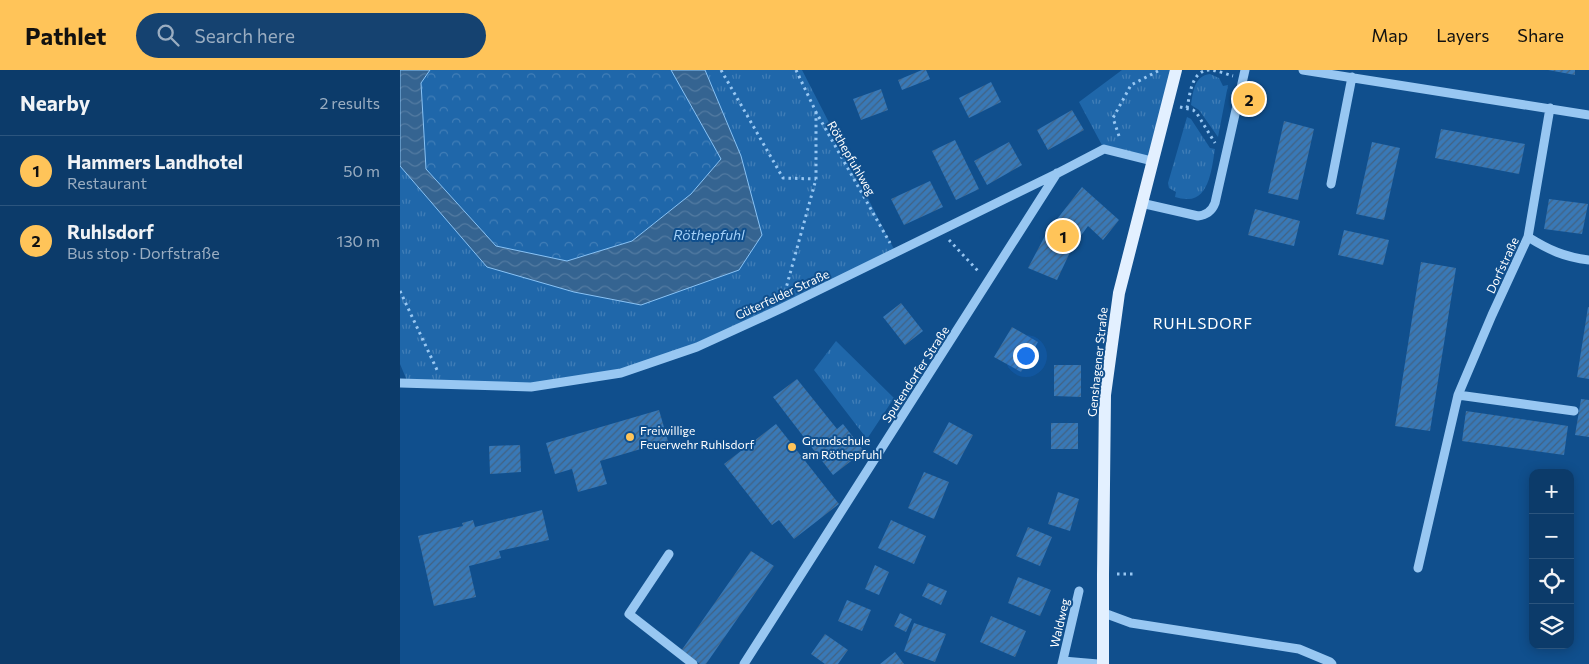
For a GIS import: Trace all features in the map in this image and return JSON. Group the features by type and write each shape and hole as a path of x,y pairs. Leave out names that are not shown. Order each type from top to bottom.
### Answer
{"main road":[{"name":"Genshagener Straße","path":"1103,664 1105,395 1119,293 1140,203 1176,70"}],"street":[{"path":"1303,70 1589,115"},
{"path":"1140,203 1198,216 1209,212 1216,203 1244,74"},
{"path":"1331,184 1352,77"},
{"name":"Dorfstraße","path":"1418,568 1458,395 1528,237 1550,108"},
{"name":"Güterfelder Straße","path":"400,382 444,385 531,386 621,373 697,347 780,309 1104,149 1152,161"},
{"name":"Sputendorfer Straße","path":"744,664 1058,173"},
{"path":"1528,237 1548,250 1566,256 1589,260"},
{"path":"1458,395 1574,412"},
{"path":"669,554 629,614 693,664"},
{"name":"Waldweg","path":"1079,591 1063,662 1098,664"},
{"path":"1104,613 1131,623 1299,650 1332,664"}],"path":[{"path":"721,70 783,178 816,178"},
{"name":"Röthepfuhlweg","path":"796,70 816,112 896,253"},
{"path":"1119,136 1112,118 1131,85 1160,70"},
{"path":"1228,147 1216,144 1196,112 1187,108 1192,84 1199,74 1209,70 1244,74"},
{"path":"780,309 816,178 816,112"},
{"path":"940,231 988,282"},
{"path":"400,292 444,385"}],"green space":[{"path":"430,70 671,70 721,159 691,194 632,241 567,261 496,246 426,169 421,83"},
{"path":"705,70 802,70 896,253 780,309 621,373 531,387 408,383 400,364 400,166 487,267 762,235 741,156"},
{"path":"1122,70 1176,70 1152,161 1104,149 1079,102"},
{"path":"1210,74 1219,78 1223,86 1228,85 1218,137 1199,110 1191,105 1197,81"},
{"path":"1187,117 1191,119 1210,148 1215,149 1211,172 1205,188 1194,198 1186,199 1175,197 1176,192 1169,188 1168,183"},
{"path":"836,341 894,398 867,439 814,370"}],"water":[{"name":"Röthepfuhl","path":"400,70 430,70 421,83 426,169 496,246 567,261 632,241 691,194 721,159 671,70 705,70 741,156 762,235 739,270 641,305 574,292 487,267 400,166"}],"building":[{"path":"926,70 930,79 902,90 898,80"},
{"path":"1548,70 1575,70 1575,75"},
{"path":"991,82 1001,102 969,118 959,98"},
{"path":"881,89 888,110 861,120 853,99"},
{"path":"1072,110 1084,130 1048,150 1037,130"},
{"path":"1284,121 1314,129 1298,200 1268,193"},
{"path":"1441,129 1525,144 1519,174 1435,158"},
{"path":"955,140 979,189 956,200 932,151"},
{"path":"1009,142 1022,165 987,185 974,161"},
{"path":"1372,142 1400,148 1384,220 1356,214"},
{"path":"930,181 943,207 904,225 891,199"},
{"path":"1082,187 1119,220 1103,240 1088,226 1072,248 1057,280 1028,268 1047,232"},
{"path":"1549,199 1588,204 1582,234 1544,229"},
{"path":"1255,209 1300,221 1294,246 1248,235"},
{"path":"1344,230 1389,240 1383,265 1338,255"},
{"path":"1421,262 1456,268 1430,431 1395,426"},
{"path":"901,303 923,331 905,345 883,317"},
{"path":"1589,307 1589,379 1577,377"},
{"path":"1012,327 1038,342 1021,372 994,357"},
{"path":"1054,365 1081,365 1081,397 1054,396"},
{"path":"797,379 837,429 843,424 864,451 833,475 773,397"},
{"path":"1581,399 1589,400 1589,437 1575,435"},
{"path":"659,410 668,441 600,461 607,484 578,492 572,469 555,474 546,443"},
{"path":"1466,411 1568,426 1564,455 1462,441"},
{"path":"949,422 973,435 957,465 933,452"},
{"path":"1051,423 1078,423 1078,449 1051,449"},
{"path":"776,424 839,504 794,539 779,520 772,525 724,464"},
{"path":"520,445 521,472 490,474 489,446"},
{"path":"924,472 949,482 934,519 908,508"},
{"path":"1058,492 1079,499 1070,531 1048,524"},
{"path":"542,510 549,540 499,551 501,558 469,566 476,597 434,606 418,536 463,526 462,523 473,520 475,527"},
{"path":"891,520 926,536 914,564 878,548"},
{"path":"1028,527 1052,537 1040,566 1016,556"},
{"path":"751,551 774,566 706,664 700,664 681,651"},
{"path":"875,565 889,572 879,595 865,589"},
{"path":"1018,577 1051,590 1040,616 1008,603"},
{"path":"928,583 947,591 941,605 922,596"},
{"path":"847,600 871,610 862,631 838,621"},
{"path":"900,613 912,619 906,632 894,626"},
{"path":"991,616 1026,631 1015,657 980,642"},
{"path":"914,623 946,634 935,662 904,651"},
{"path":"825,634 848,650 838,664 825,664 811,654"},
{"path":"895,652 904,664 880,664"}],"place":[{"name":"Ruhlsdorf","path":"1249,99"},
{"name":"Hammers Landhotel","path":"1063,236"},
{"name":"Freiwillige Feuerwehr Ruhlsdorf","path":"630,437"},
{"name":"Grundschule am Röthepfuhl","path":"792,447"}],"district":[{"name":"RUHLSDORF","path":"1203,323"}]}
